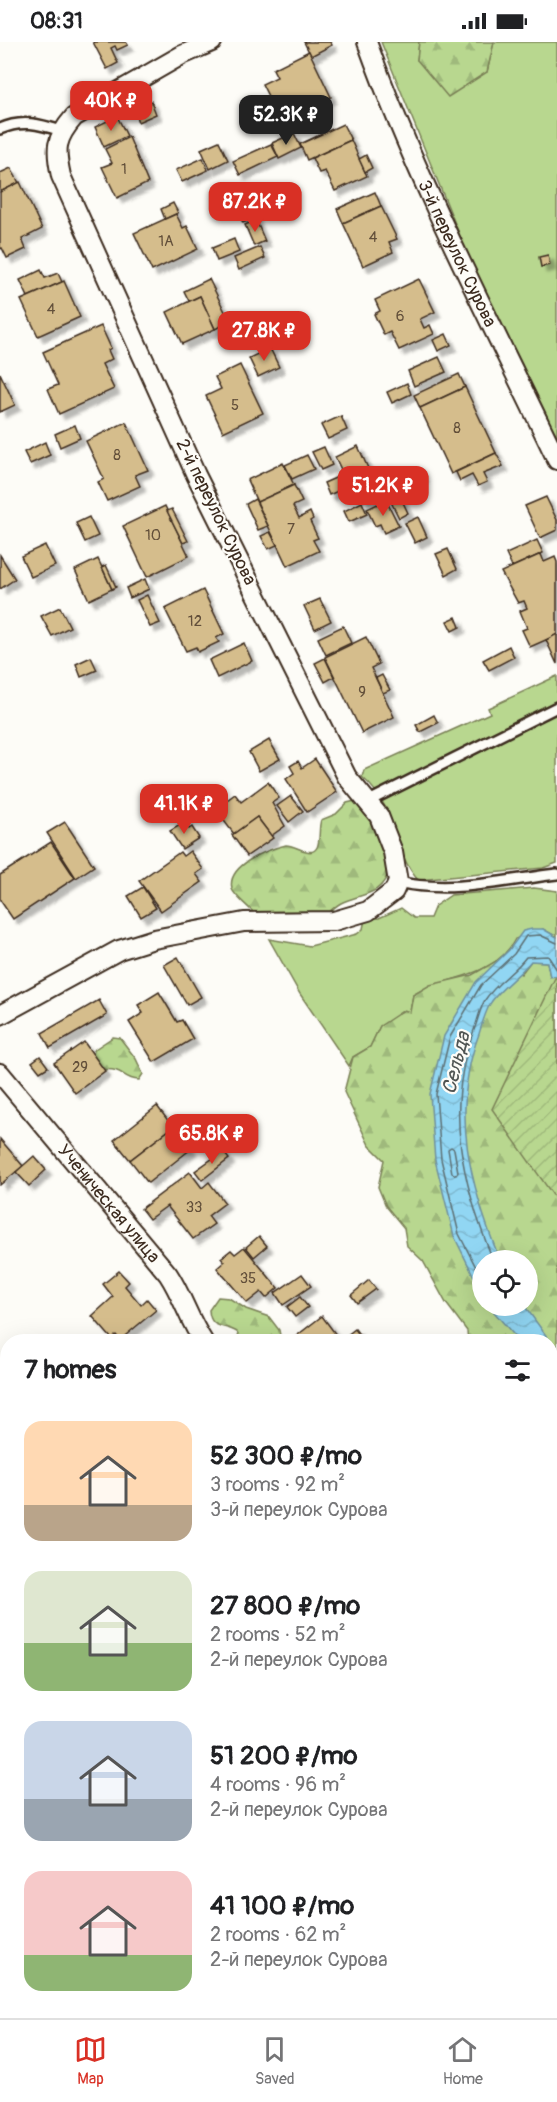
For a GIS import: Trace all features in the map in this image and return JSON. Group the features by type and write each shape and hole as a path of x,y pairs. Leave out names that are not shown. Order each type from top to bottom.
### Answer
{"street":[{"path":"62,131 74,117 178,49 212,42"},
{"name":"3-й переулок Сурова","path":"368,42 393,113 412,156 557,460"},
{"name":"2-й переулок Сурова","path":"62,131 56,152 61,176 196,476 347,777 380,816 393,852 398,882"},
{"path":"0,1015 119,950 154,939 244,922 334,921 368,911 394,891 398,882"},
{"name":"Ученическая улица","path":"0,1073 168,1274 180,1293 198,1334"}],"lane":[{"path":"0,129 19,122 37,123 62,131"},
{"path":"367,802 557,707"},
{"path":"398,882 414,886 459,886 557,874"}],"green space":[{"path":"381,42 419,42 417,60 487,72 494,42 557,42 557,452 477,286 458,231"},
{"path":"419,42 494,42 487,72 448,97 417,60"},
{"path":"557,676 557,863 543,868 418,880 403,855 383,802 362,777 364,770 490,713 488,708"},
{"path":"355,801 371,810 389,870 382,885 341,903 322,918 258,916 233,892 232,880 242,866 250,860 286,845 312,852 318,846 321,820 336,814 347,803"},
{"path":"534,888 557,891 557,937 543,929 515,939 506,952 483,969 413,995 410,1012 380,1026 370,1047 353,1057 349,1066 300,994 269,939 310,946 357,934 363,929 365,919 379,918 401,908 414,918 430,918 435,906 451,895"},
{"path":"496,961 521,974 531,961 547,962 550,976 557,976 557,1334 467,1334 446,1303 423,1261 407,1246 404,1228 386,1206 378,1187 384,1160 369,1145 344,1092 353,1057 370,1047 380,1026 404,1010 410,1012 413,995 430,985 472,975"},
{"path":"557,978 557,1201 492,1109"},
{"path":"113,1037 120,1038 136,1059 143,1074 139,1080 129,1078 114,1070 100,1070 92,1055 95,1049"},
{"path":"218,1297 229,1298 246,1309 269,1317 280,1334 238,1334 215,1324 209,1310"}],"water":[{"name":"Сельда","path":"543,929 557,937 557,976 550,977 547,962 531,961 504,988 490,1004 485,1015 470,1063 466,1091 467,1148 480,1204 496,1250 472,1250 472,1273 454,1236 435,1160 430,1094 444,1036 476,982 509,950 523,931"},
{"path":"497,1316 532,1316 545,1334 513,1334"}],"building":[{"path":"93,42 126,42 128,45 117,50 115,46 111,48 118,63 107,69"},
{"path":"304,42 330,42 332,45 311,56"},
{"path":"309,51 331,97 281,122 262,84 277,77 273,69"},
{"path":"151,101 156,114 138,122 133,109"},
{"path":"117,116 127,136 104,147 95,127"},
{"path":"343,124 351,140 307,160 300,144"},
{"path":"294,133 301,148 279,159 272,143"},
{"path":"129,137 148,183 117,198 102,167 112,163 105,149"},
{"path":"351,140 367,176 335,191 325,171 319,173 312,158"},
{"path":"219,141 228,160 210,169 201,149"},
{"path":"271,144 278,157 240,175 233,161"},
{"path":"366,155 372,168 365,172 359,159"},
{"path":"203,158 208,170 182,182 176,170"},
{"path":"11,168 19,183 0,192 0,173"},
{"path":"20,182 42,229 22,239 26,249 7,258 2,248 0,249 0,192"},
{"path":"375,192 381,206 343,223 337,209"},
{"path":"173,203 178,213 165,219 161,209"},
{"path":"381,206 397,239 389,242 393,252 363,266 343,223"},
{"path":"250,207 255,217 243,223 238,212"},
{"path":"176,214 183,228 187,226 198,249 152,271 134,233"},
{"path":"256,220 265,241 254,246 245,225"},
{"path":"234,239 239,252 217,261 212,248"},
{"path":"260,247 265,258 239,270 234,258"},
{"path":"548,255 550,265 541,267 539,257"},
{"path":"41,270 45,278 58,273 62,282 28,297 20,280"},
{"path":"209,279 230,322 215,329 200,296 189,301 184,291"},
{"path":"419,279 435,312 420,319 424,328 430,325 434,334 399,350 390,332 384,335 374,314 380,311 375,300"},
{"path":"64,281 80,317 38,336 21,300"},
{"path":"200,296 215,329 182,344 167,312"},
{"path":"101,326 111,348 108,350 112,359 102,364 114,389 59,414 48,389 58,385 43,352"},
{"path":"446,334 451,345 438,351 433,340"},
{"path":"270,348 279,367 258,377 249,358"},
{"path":"439,357 446,372 414,386 408,371"},
{"path":"240,365 263,413 223,432 206,396 221,389 215,377"},
{"path":"0,373 15,405 0,412"},
{"path":"459,374 465,387 420,408 414,395"},
{"path":"407,383 411,394 392,403 387,392"},
{"path":"465,387 496,453 451,474 420,408"},
{"path":"341,416 347,430 328,439 321,425"},
{"path":"126,422 148,470 135,475 140,486 107,501 98,482 104,479 86,441"},
{"path":"75,425 80,438 60,447 55,434"},
{"path":"45,442 50,455 30,464 24,452"},
{"path":"358,446 371,475 349,486 335,457"},
{"path":"324,447 332,465 321,470 312,452"},
{"path":"496,453 503,466 483,474 487,482 478,486 472,475 460,481 456,472"},
{"path":"307,455 314,469 292,479 285,465"},
{"path":"283,463 294,485 257,502 247,480"},
{"path":"419,469 423,477 411,483 407,474"},
{"path":"342,475 347,487 329,495 324,483"},
{"path":"375,481 381,493 364,501 358,488"},
{"path":"294,485 302,502 293,506 299,518 310,512 313,519 310,521 318,538 313,540 319,551 287,566 257,502"},
{"path":"546,497 557,520 557,530 540,538 525,506"},
{"path":"401,498 408,513 399,518 391,502"},
{"path":"255,499 268,526 258,530 246,504"},
{"path":"386,500 399,526 384,533 380,524 375,526 367,509"},
{"path":"362,502 367,514 349,522 344,511"},
{"path":"165,506 189,556 147,577 123,526"},
{"path":"172,509 188,541 183,543 167,511"},
{"path":"89,517 98,536 85,542 76,523"},
{"path":"418,517 427,537 415,543 405,523"},
{"path":"270,532 277,545 268,549 261,536"},
{"path":"537,540 543,553 512,567 506,554"},
{"path":"45,545 55,566 31,577 21,556"},
{"path":"448,549 457,569 446,575 436,554"},
{"path":"541,554 544,562 555,557 557,562 557,635 530,647 522,630 527,628 520,611 527,608 524,601 518,603 501,572"},
{"path":"0,555 15,579 0,589"},
{"path":"98,559 112,589 89,600 75,570"},
{"path":"106,565 116,587 112,589 102,567"},
{"path":"145,579 149,589 130,598 126,588"},
{"path":"203,590 224,634 216,638 219,642 198,652 196,647 186,651 165,609"},
{"path":"147,595 160,623 150,627 137,600"},
{"path":"320,599 331,621 315,629 304,606"},
{"path":"60,607 70,627 52,636 41,616"},
{"path":"456,617 460,627 452,631 447,621"},
{"path":"343,626 351,643 326,655 318,638"},
{"path":"557,634 557,664 546,640"},
{"path":"366,637 379,664 371,668 394,717 362,733 325,657"},
{"path":"244,643 252,661 217,678 209,660"},
{"path":"509,646 514,657 489,670 483,660"},
{"path":"91,657 97,670 81,677 76,664"},
{"path":"325,658 334,677 325,682 315,663"},
{"path":"382,675 390,690 383,693 376,678"},
{"path":"434,715 438,723 420,732 416,725"},
{"path":"269,740 280,759 259,771 249,752"},
{"path":"315,759 337,792 307,812 286,779 294,773 290,766 298,761 302,768"},
{"path":"268,782 279,798 272,803 285,826 271,836 257,817 234,834 215,809 235,794 241,802"},
{"path":"291,796 303,811 289,822 277,806"},
{"path":"257,817 273,838 247,856 232,835"},
{"path":"65,822 94,866 76,878 47,833"},
{"path":"185,822 189,829 192,827 199,838 182,849 170,831"},
{"path":"51,842 75,878 13,919 0,900 0,875"},
{"path":"190,851 203,869 196,874 202,882 161,911 139,881 180,852 183,856"},
{"path":"143,887 156,908 141,917 128,896"},
{"path":"178,957 201,997 187,1005 164,965"},
{"path":"159,992 177,1022 182,1020 193,1039 154,1062 129,1022 143,1013 138,1005"},
{"path":"99,1000 107,1015 50,1048 42,1033"},
{"path":"84,1042 105,1071 75,1093 54,1063"},
{"path":"40,1056 48,1067 40,1072 32,1062"},
{"path":"157,1106 173,1127 130,1160 114,1140"},
{"path":"208,1124 221,1142 210,1150 197,1133"},
{"path":"173,1127 191,1149 148,1183 130,1160"},
{"path":"0,1139 23,1166 0,1185"},
{"path":"223,1151 229,1159 202,1180 195,1171"},
{"path":"34,1156 46,1170 29,1186 16,1172"},
{"path":"190,1172 202,1188 209,1182 225,1203 208,1216 214,1224 193,1239 167,1206 149,1219 141,1209"},
{"path":"259,1236 267,1246 254,1257 246,1247"},
{"path":"244,1247 278,1288 266,1298 261,1292 247,1303 217,1268 224,1262 221,1258 231,1250 235,1254"},
{"path":"119,1271 129,1282 125,1286 141,1305 147,1299 156,1310 127,1334 108,1334 92,1316 113,1297 103,1284"},
{"path":"302,1274 311,1286 283,1305 275,1293"},
{"path":"369,1280 376,1289 357,1303 351,1295"},
{"path":"300,1297 308,1307 295,1317 287,1307"},
{"path":"322,1316 336,1334 299,1334"},
{"path":"355,1329 359,1334 348,1334"}]}
